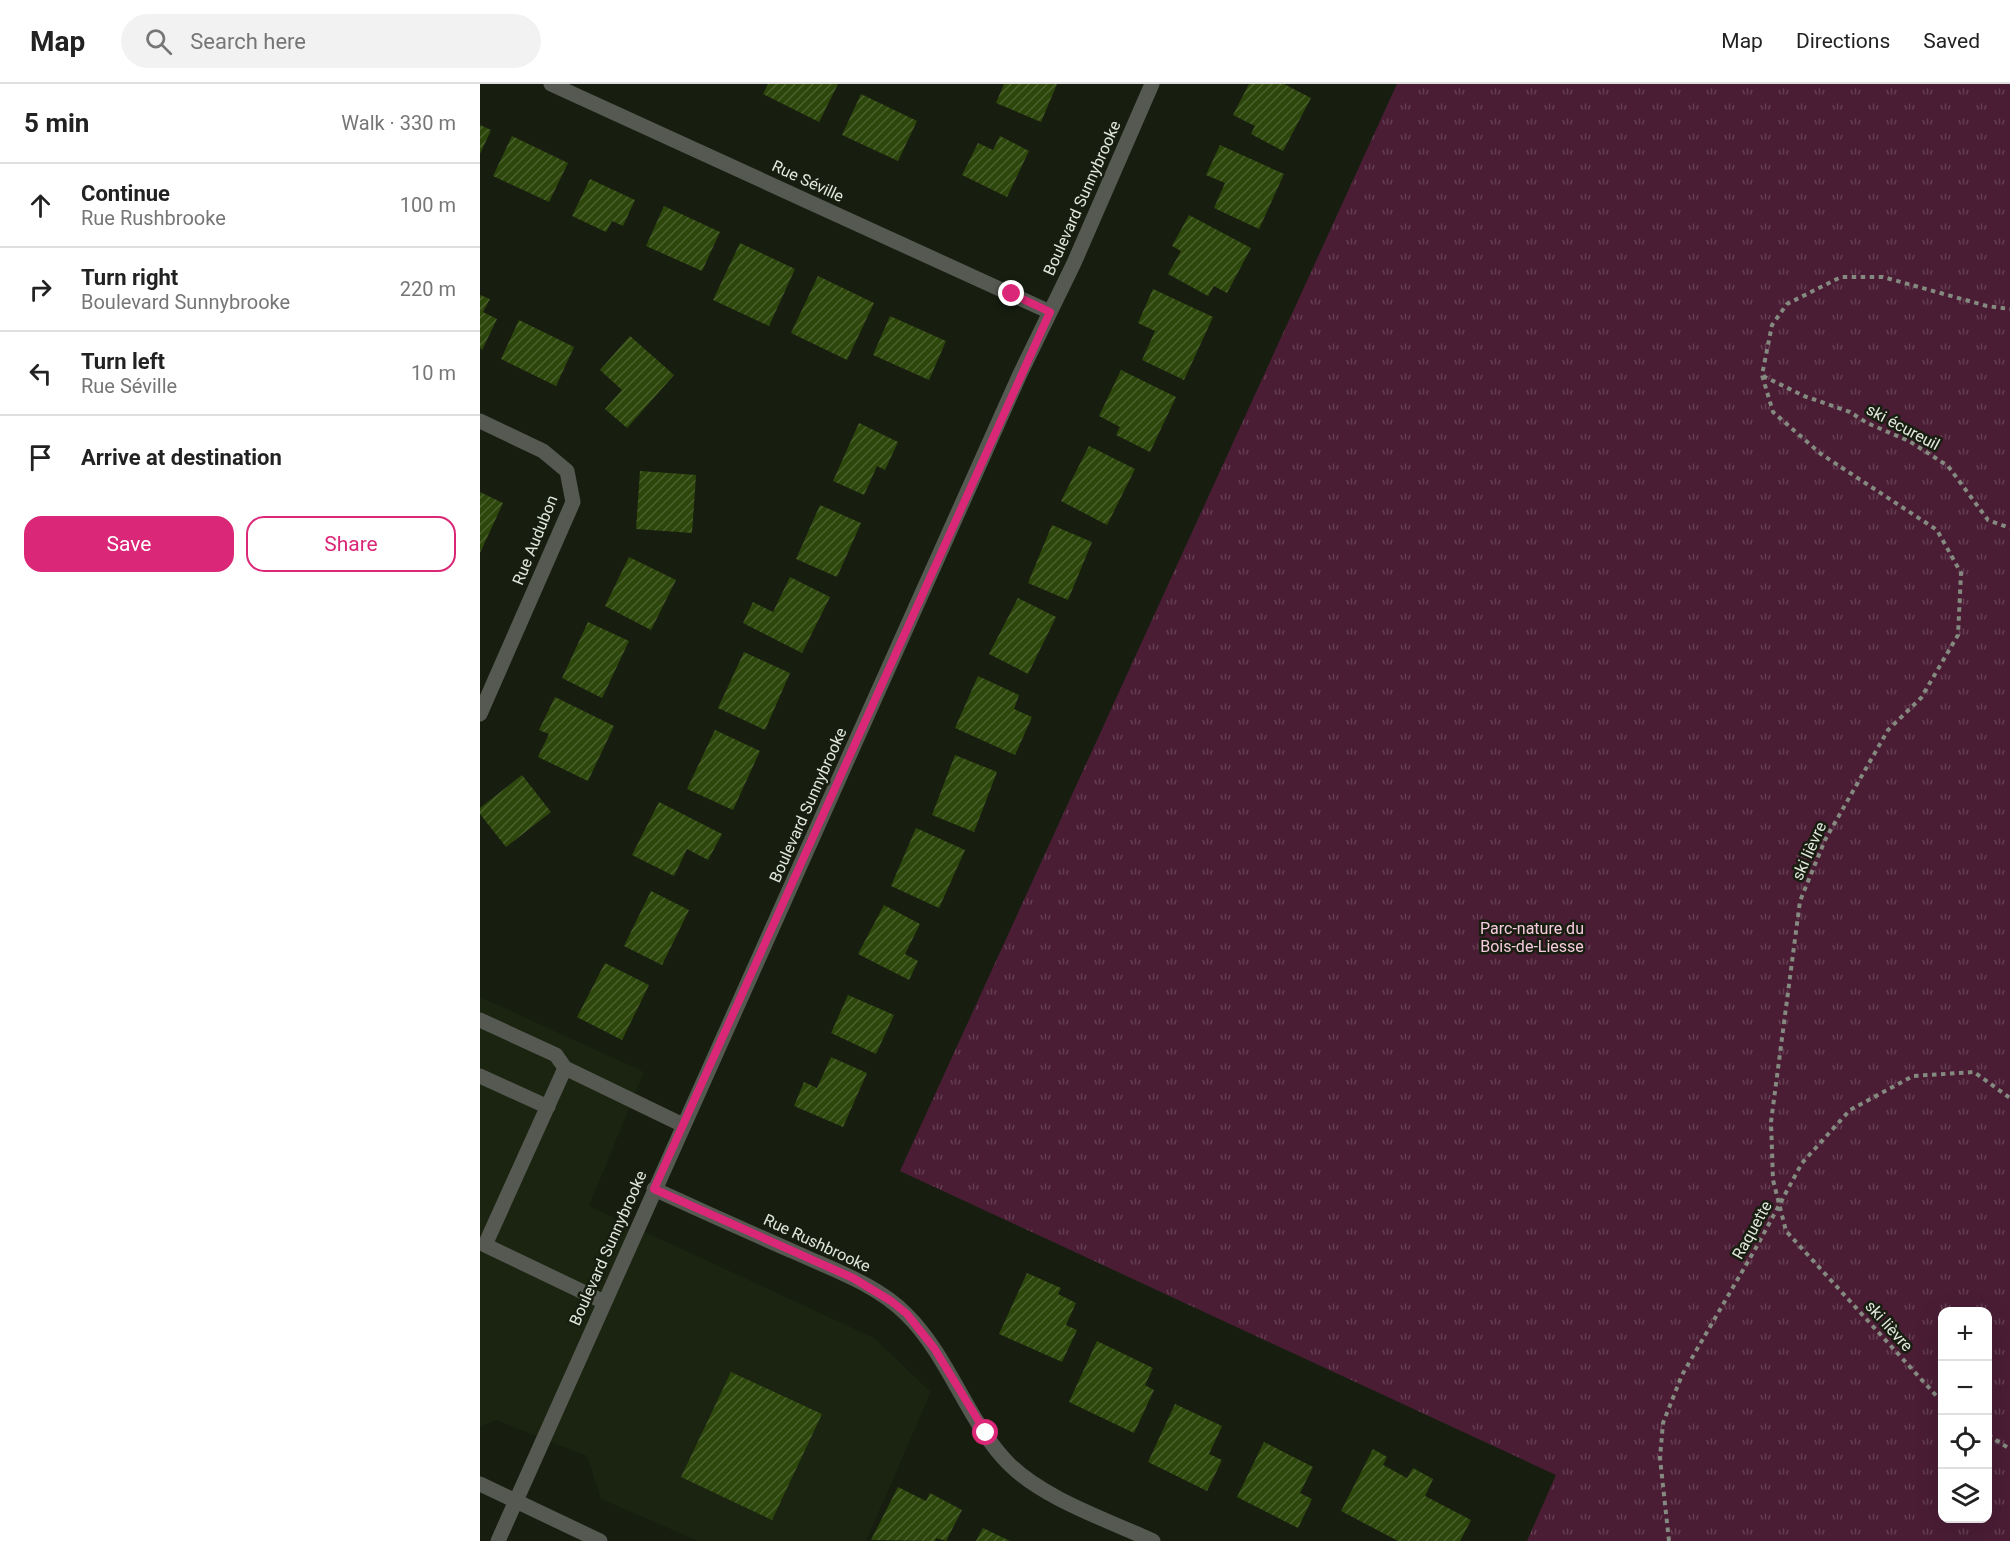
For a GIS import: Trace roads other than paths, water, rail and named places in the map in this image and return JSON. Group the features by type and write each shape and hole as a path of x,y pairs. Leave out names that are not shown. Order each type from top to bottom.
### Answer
{"street":[{"name":"Rue Séville","path":"551,84 1050,312"},
{"name":"Boulevard Sunnybrooke","path":"498,1541 1020,374 1074,263 1152,84"},
{"name":"Rue Audubon","path":"480,421 543,451 567,471 573,502 480,714"},
{"path":"480,1020 556,1056 565,1068 683,1125"},
{"path":"565,1068 482,1250 604,1302"},
{"path":"480,1076 548,1107"},
{"name":"Rue Rushbrooke","path":"654,1189 853,1278 891,1301 907,1314 934,1348 986,1433 1009,1464 1041,1488 1153,1541"},
{"path":"480,1484 600,1541"}],"park label":[{"name":"Parc-nature du Bois-de-Liesse","path":"1532,937"}]}
